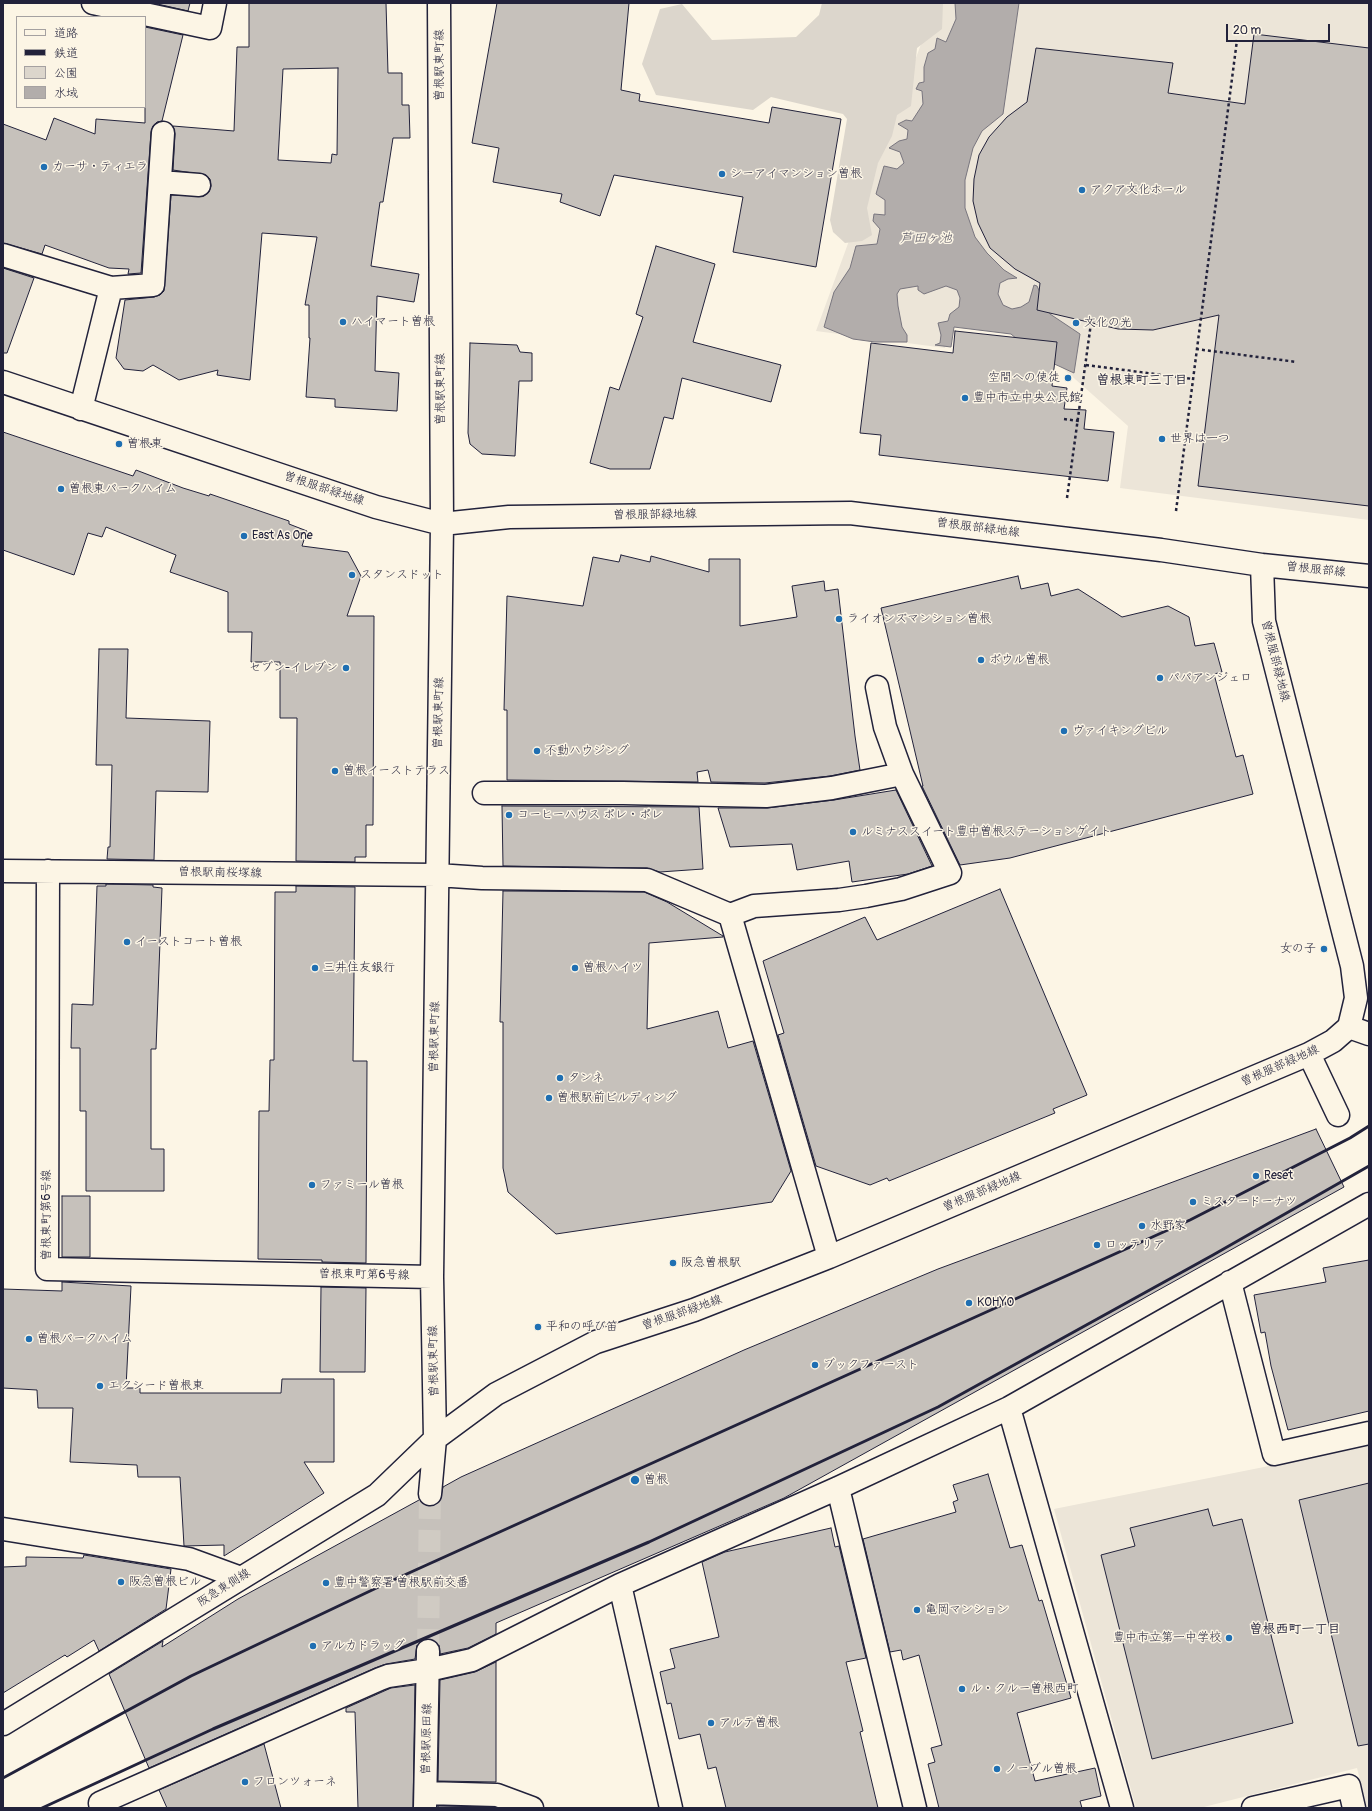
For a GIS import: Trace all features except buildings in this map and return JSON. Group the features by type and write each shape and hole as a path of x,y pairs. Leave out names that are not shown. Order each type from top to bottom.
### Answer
{"street":[{"path":"93,3 210,28 215,3"},
{"name":"曽根駅東町線","path":"430,1494 435,1439 432,1277 442,524 439,3"},
{"path":"3,255 111,288 153,285 163,133"},
{"path":"160,182 199,185"},
{"path":"81,409 111,288"},
{"name":"曽根服部緑地線","path":"3,382 376,506 442,524 509,517 850,513 1160,550 1262,565 1264,621 1352,966 1356,998 1349,1027 1333,1041 1309,1054 829,1257 694,1310 596,1342 496,1394 435,1439"},
{"name":"曽根服部線","path":"1262,565 1369,576"},
{"path":"829,1257 730,915 754,906 839,900 901,888 950,873 902,774 885,726 877,687"},
{"path":"484,793 766,796 832,788 902,774"},
{"name":"曽根駅南桜塚線","path":"3,871 437,875 482,878 647,880 730,915"},
{"name":"曽根東町第6号線","path":"48,871 47,1269 432,1277"},
{"path":"1349,1027 1369,1034"},
{"path":"1309,1054 1338,1115"},
{"path":"101,1808 100,1803 380,1679 428,1660 472,1660 620,1585 838,1488 1009,1408 1369,1204"},
{"path":"1230,1282 1274,1454 1369,1433"},
{"path":"1009,1408 1122,1808"},
{"name":"阪急東側線","path":"3,1724 377,1495 435,1439"},
{"path":"838,1488 915,1808"},
{"path":"3,1529 189,1559 240,1578"},
{"path":"620,1585 671,1808"},
{"name":"曽根駅原田線","path":"426,1801 428,1660"},
{"path":"1253,1808 1349,1786 1354,1808"},
{"path":"426,1801 497,1795 532,1808"}],"path":[{"path":"1176,511 1237,40"},
{"path":"1067,498 1079,421 1091,323"},
{"path":"1196,349 1298,362"},
{"path":"1086,365 1193,378"},
{"path":"1064,419 1079,421"}],"shaded area":[{"path":"936,3 1369,3 1369,520 1120,488 1128,426 1022,332 948,324 945,348 816,331"},
{"name":"豊中市立第一中学校","path":"1369,1446 1369,1808 1367,1808 1357,1768 1200,1808 1136,1808 1054,1509"}],"green space":[{"path":"822,3 943,3 942,29 917,48 911,106 897,115 892,136 878,163 867,208 872,235 862,241 845,243 833,232 830,220 847,119 843,114 771,97 753,110 656,95 642,64 660,9 682,4 712,40 796,37 819,15"}],"water":[{"name":"芦田ヶ池","path":"955,3 1019,3 1003,114 982,131 973,148 965,180 965,208 975,237 987,253 1004,270 1017,278 1008,279 1000,283 998,294 1003,305 1012,309 1021,307 1029,302 1034,285 1037,286 1050,314 1080,334 1074,373 1037,356 1011,334 954,327 951,347 935,345 940,343 941,335 938,323 948,321 950,314 959,307 960,298 957,290 946,286 924,294 918,290 918,286 900,289 897,294 898,306 902,327 907,335 907,342 875,342 853,339 824,327 834,292 850,268 856,246 877,244 880,229 873,221 874,214 885,215 885,200 876,194 884,166 897,169 904,163 900,152 889,148 899,141 907,139 908,130 898,124 906,120 912,121 923,104 922,91 916,89 919,83 924,82 924,67 928,53 935,49 937,38 946,42 956,19"}],"tunnel":[{"path":"428,1651 430,1494"}],"railway":[{"path":"3,1778 191,1676 389,1582 1190,1220 1350,1138 1369,1126"},
{"path":"42,1808 213,1729 649,1542 938,1407 1213,1255 1369,1166"}],"place":[{"name":"カーサ・ティエラ","path":"44,167"},
{"name":"シーアイマンション曽根","path":"722,174"},
{"name":"アクア文化ホール","path":"1082,190"},
{"name":"ハイマート曽根","path":"343,322"},
{"name":"文化の光","path":"1076,323"},
{"name":"空間への使徒","path":"1068,378"},
{"name":"豊中市立中央公民館","path":"965,398"},
{"name":"世界は一つ","path":"1162,439"},
{"name":"曽根東","path":"119,444"},
{"name":"曽根東パークハイム","path":"61,489"},
{"name":"East As One","path":"244,536"},
{"name":"スタンスドット","path":"352,575"},
{"name":"ライオンズマンション曽根","path":"839,619"},
{"name":"ボウル曽根","path":"981,660"},
{"name":"セブン-イレブン","path":"346,668"},
{"name":"パパアンジェロ","path":"1160,678"},
{"name":"ヴァイキングビル","path":"1064,731"},
{"name":"不動ハウジング","path":"537,751"},
{"name":"曽根イーストテラス","path":"335,771"},
{"name":"コーヒーハウス ポレ・ポレ","path":"509,815"},
{"name":"ルミナススイート豊中曽根ステーションゲイト","path":"853,832"},
{"name":"イーストコート曽根","path":"127,942"},
{"name":"女の子","path":"1324,949"},
{"name":"三井住友銀行","path":"315,968"},
{"name":"曽根ハイツ","path":"575,968"},
{"name":"タンネ","path":"560,1078"},
{"name":"曽根駅前ビルディング","path":"549,1098"},
{"name":"Reset","path":"1256,1176"},
{"name":"ファミール曽根","path":"312,1185"},
{"name":"ミスタードーナツ","path":"1193,1202"},
{"name":"水野家","path":"1142,1226"},
{"name":"ロッテリア","path":"1097,1245"},
{"name":"阪急曽根駅","path":"673,1263"},
{"name":"KOHYO","path":"969,1303"},
{"name":"平和の呼び笛","path":"538,1327"},
{"name":"曽根パークハイム","path":"29,1339"},
{"name":"ブックファースト","path":"815,1365"},
{"name":"エクシード曽根東","path":"100,1386"},
{"name":"曽根","path":"635,1480"},
{"name":"阪急曽根ビル","path":"121,1582"},
{"name":"豊中警察署 曽根駅前交番","path":"326,1583"},
{"name":"亀岡マンション","path":"917,1610"},
{"name":"豊中市立第一中学校","path":"1229,1638"},
{"name":"アルカドラッグ","path":"313,1646"},
{"name":"ル・クルー曽根西町","path":"962,1689"},
{"name":"アルテ曽根","path":"711,1723"},
{"name":"ノーブル曽根","path":"997,1769"},
{"name":"フロンツォーネ","path":"245,1782"}],"district":[{"name":"曽根東町三丁目","path":"1142,381"},
{"name":"曽根西町一丁目","path":"1295,1630"}]}
